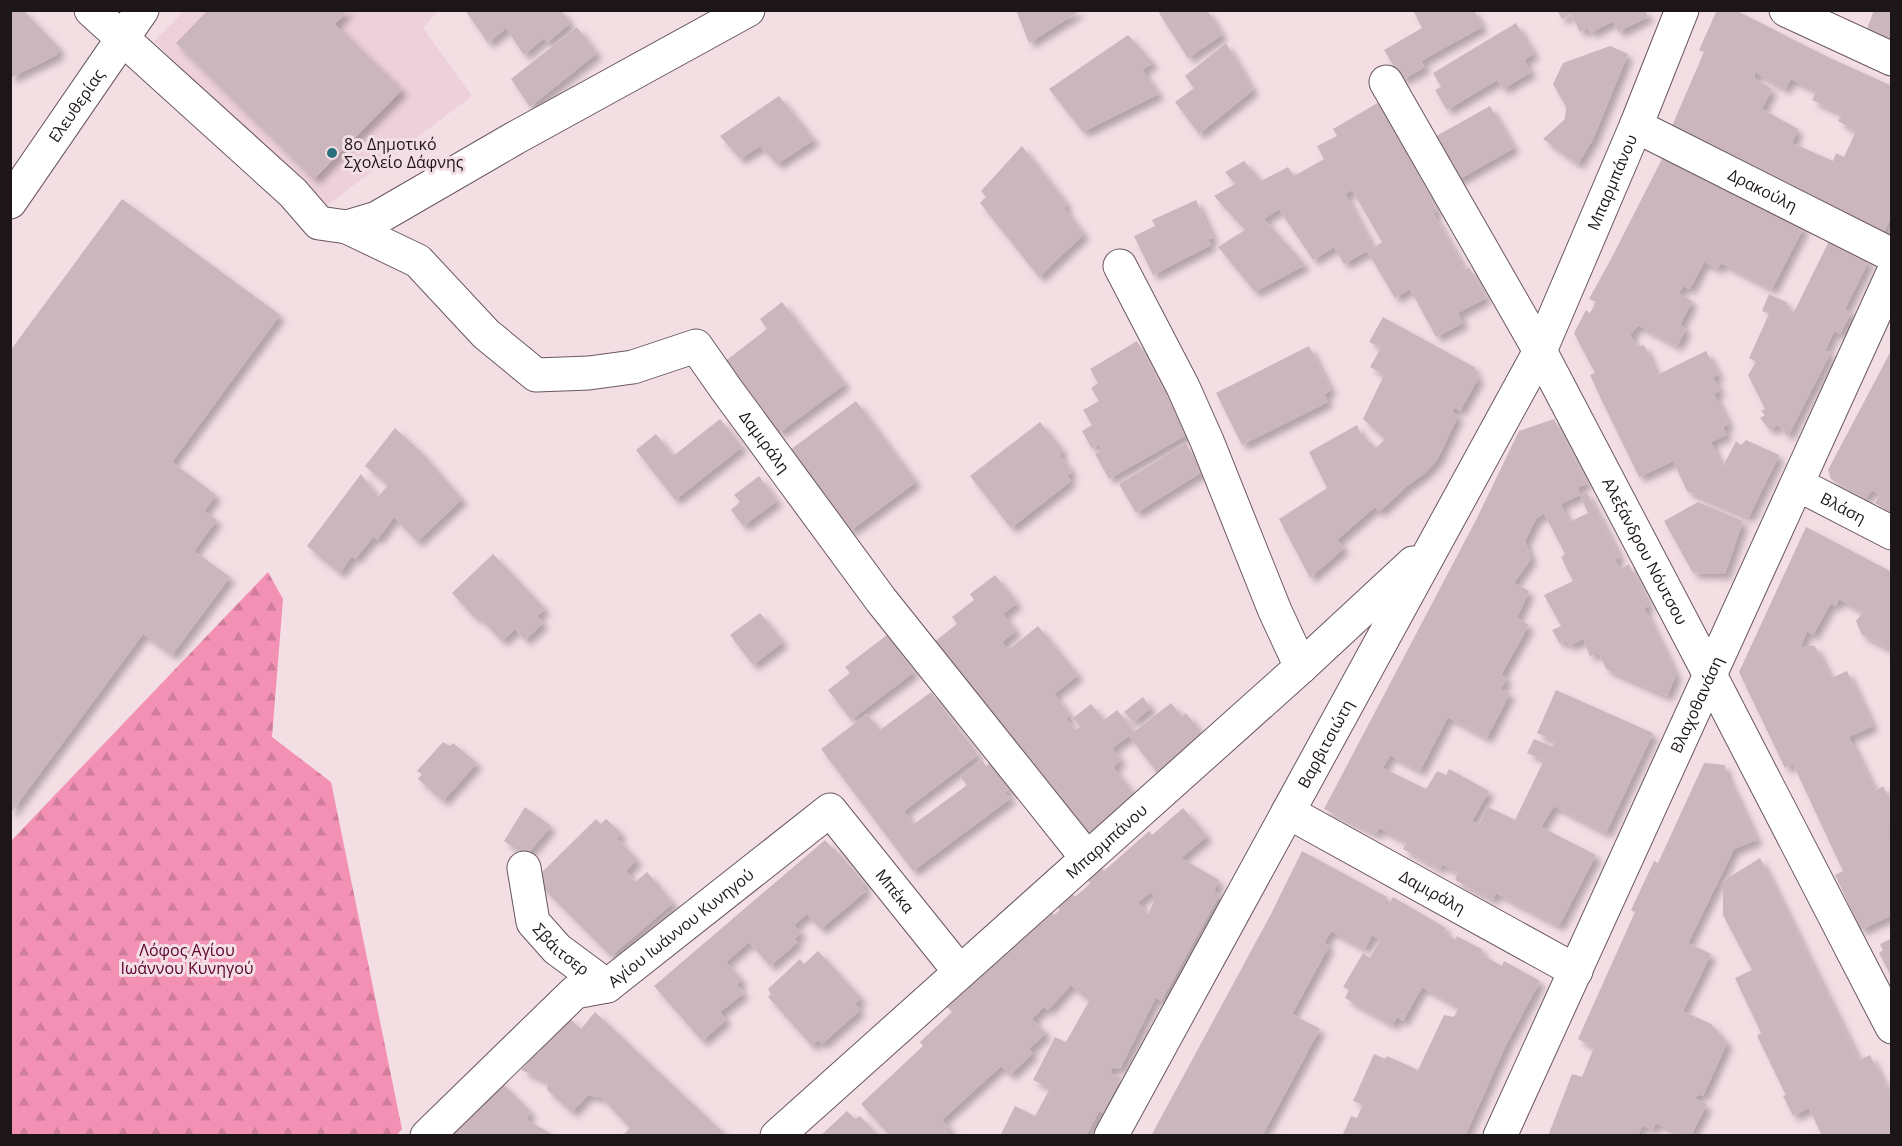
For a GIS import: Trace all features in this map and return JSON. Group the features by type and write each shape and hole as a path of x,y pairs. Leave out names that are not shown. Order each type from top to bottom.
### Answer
{"street":[{"path":"92,10 293,194 319,222 347,227 377,218 515,138 748,10"},
{"name":"Ελευθερίας","path":"10,202 142,10"},
{"path":"1786,10 1892,59"},
{"name":"Μπαρμπάνου","path":"1540,351 1636,126 1675,15"},
{"name":"Αλεξάνδρου Νόυτσου","path":"1386,82 1540,351 1892,1027"},
{"name":"Δρακούλη","path":"1636,126 1892,255"},
{"name":"Δαμιράλη","path":"347,227 418,261 486,334 536,375 589,373 633,367 696,346 881,600 1087,858"},
{"path":"1119,266 1183,387 1275,611 1301,667"},
{"name":"Βλαχοθανάση","path":"1500,1136 1892,275"},
{"name":"Βαρβιτσιώτη","path":"1111,1136 1540,351"},
{"name":"Βλάση","path":"1797,484 1892,533"},
{"name":"Μπαρμπάνου","path":"777,1136 1301,667 1434,543"},
{"name":"Μπέκα","path":"830,810 960,972"},
{"name":"Αγίου Ιωάννου Κυνηγού","path":"427,1136 575,992 607,986 830,810"},
{"name":"Δαμιράλη","path":"1288,812 1576,971"},
{"name":"Σβάιτσερ","path":"524,868 533,922 557,949 607,986"}],"shaded area":[{"name":"8ο Δημοτικό Σχολείο Δάφνης","path":"184,11 438,11 423,28 472,96 322,209 154,41"}],"green space":[{"name":"Λόφος Αγίου Ιωάννου Κυνηγού","path":"268,572 283,599 272,737 331,782 402,1129 396,1136 11,1135 11,841"}],"building":[{"path":"10,10 23,10 59,48 57,55 10,78"},
{"path":"208,10 348,10 335,24 402,90 314,179 176,43"},
{"path":"465,10 561,10 570,23 547,43 544,38 524,55 506,28 488,43"},
{"path":"1016,10 1081,10 1029,43"},
{"path":"1162,10 1207,10 1222,35 1188,58 1159,13"},
{"path":"1413,10 1474,10 1482,27 1421,61 1425,67 1402,80 1384,50 1422,28"},
{"path":"1557,10 1645,10 1648,17 1618,32 1613,21 1591,33 1588,28 1580,32 1571,14 1562,19"},
{"path":"1717,10 1735,10 1830,58 1892,86 1892,215 1881,238 1672,126 1704,52 1699,50","holes":["1755,72 1785,89 1791,79 1816,91 1812,100 1842,114 1838,121 1856,131 1844,157 1836,153 1833,161 1792,143 1798,129 1762,109 1772,89 1754,78"]},
{"path":"1874,10 1892,10 1892,43 1866,32"},
{"path":"1516,23 1534,54 1524,60 1531,72 1503,89 1497,80 1447,110 1435,90 1441,87 1433,73"},
{"path":"577,27 597,53 530,107 511,79"},
{"path":"1128,35 1153,63 1142,70 1159,94 1083,132 1049,89"},
{"path":"1226,43 1253,90 1199,134 1175,102 1194,88 1185,76"},
{"path":"1610,46 1628,54 1593,139 1578,164 1543,139 1565,119 1566,107 1553,84 1563,63"},
{"path":"779,96 814,140 777,164 760,146 740,159 720,136"},
{"path":"1381,101 1437,211 1433,213 1465,270 1469,267 1486,298 1458,313 1463,323 1436,337 1410,289 1395,298 1367,251 1344,264 1334,247 1313,260 1279,209 1264,219 1305,265 1255,292 1218,247 1245,230 1214,196 1235,184 1225,172 1244,161 1261,181 1288,167 1294,176 1324,159 1317,146 1337,136 1333,129","holes":["1352,190 1382,242 1373,248 1345,194"]},
{"path":"1490,106 1514,148 1456,181 1431,139"},
{"path":"1022,146 1067,204 1064,208 1084,234 1039,277 980,203 986,197 981,191"},
{"path":"1663,157 1804,227 1772,289 1721,263 1718,269 1704,262 1690,289 1683,286 1679,293 1692,301 1680,325 1686,329 1677,346 1638,325 1630,335 1637,347 1644,345 1657,375 1706,351 1719,375 1713,377 1720,391 1714,394 1729,424 1723,427 1727,435 1711,442 1722,468 1736,441 1741,445 1746,440 1779,455 1749,517 1687,491 1673,461 1639,477 1590,375 1595,373 1574,333 1586,310 1590,313 1596,302 1589,299"},
{"path":"122,199 280,315 172,462 216,495 204,511 217,520 194,551 230,577 172,655 143,634 10,814 10,351"},
{"path":"1196,200 1213,238 1208,239 1211,245 1153,275 1134,236 1155,226 1152,220"},
{"path":"1829,241 1869,260 1845,309 1851,313 1840,334 1834,331 1825,351 1831,352 1788,436 1778,425 1770,430 1760,418 1765,415 1761,411 1765,409 1748,375 1756,362 1749,358 1769,314 1762,311 1769,294 1788,303 1785,308 1794,312"},
{"path":"782,302 845,384 779,433 724,362 767,329 760,319"},
{"path":"1383,317 1476,368 1473,373 1479,377 1460,411 1454,407 1452,412 1458,416 1437,460 1379,512 1375,507 1337,540 1344,548 1310,578 1279,519 1327,488 1309,452 1357,425 1361,434 1376,448 1385,439 1363,419 1384,375 1370,367 1381,348 1369,342"},
{"path":"1137,341 1188,434 1109,479 1095,454 1102,450 1099,444 1092,449 1082,431 1092,425 1083,410 1099,401 1091,388 1098,383 1090,369"},
{"path":"1309,346 1331,390 1324,394 1328,402 1242,445 1216,393"},
{"path":"1892,349 1892,513 1875,503 1880,495 1872,490 1865,499 1831,479 1828,470"},
{"path":"856,401 916,482 850,531 790,450"},
{"path":"720,419 742,447 675,500 636,450 656,434 673,456"},
{"path":"1554,419 1587,484 1578,487 1580,495 1586,491 1620,557 1615,559 1620,569 1629,564 1649,606 1644,608 1676,675 1667,696 1606,669 1599,653 1590,656 1583,639 1569,646 1566,640 1560,644 1552,630 1561,626 1544,595 1573,581 1561,557 1565,554 1544,513 1536,519 1525,541 1531,559 1514,583 1529,591 1517,618 1529,625 1501,675 1507,678 1501,689 1510,693 1487,738 1448,717 1420,771 1390,755 1383,768 1426,789 1437,771 1446,775 1449,769 1489,791 1472,821 1479,824 1488,807 1515,820 1544,760 1527,753 1534,739 1553,747 1555,741 1537,733 1556,690 1653,733 1606,833 1554,806 1541,827 1596,855 1559,926 1496,893 1493,900 1455,880 1458,873 1442,864 1440,869 1403,849 1406,843 1379,828 1376,834 1324,809 1477,518 1519,431","holes":["1580,495 1588,513 1569,522 1561,504"]},
{"path":"1040,422 1063,451 1059,454 1072,472 1067,476 1071,481 1011,528 970,476"},
{"path":"395,428 421,452 462,499 417,542 394,517 377,540 374,536 355,559 352,556 340,573 307,546 361,474 378,497 388,485 365,466"},
{"path":"1186,443 1202,472 1136,513 1119,484"},
{"path":"759,476 777,501 743,526 731,510 740,502 734,495"},
{"path":"1698,502 1743,521 1725,574 1693,573 1664,521"},
{"path":"1806,527 1892,572 1892,650 1862,635 1856,621 1863,612 1839,599 1836,606 1831,603 1813,635 1807,631 1801,646 1815,646 1831,678 1847,671 1873,726 1849,737 1875,791 1883,786 1892,804 1892,830 1888,831 1892,839 1892,915 1861,930 1835,875 1843,871 1793,764 1785,768 1739,672"},
{"path":"493,554 545,609 537,616 543,623 525,640 515,629 502,641 478,616 475,618 452,593"},
{"path":"995,575 1017,603 1003,614 1016,631 1002,642 1008,650 1038,626 1078,675 1054,694 1070,715 1066,719 1076,730 1080,727 1073,718 1091,704 1104,720 1117,710 1134,732 1171,703 1182,717 1186,713 1209,743 1162,779 1129,736 1112,748 1121,760 1113,767 1137,798 1090,837 934,642 957,624 952,617 974,600 970,594"},
{"path":"760,613 783,642 753,665 730,635"},
{"path":"887,635 914,672 851,720 828,690 850,673 845,667"},
{"path":"931,692 978,755 904,811 914,824 967,785 960,777 982,760 986,766 990,763 1009,789 1005,792 1011,798 913,871 821,749 867,714 880,730"},
{"path":"1143,697 1151,708 1133,722 1124,712"},
{"path":"443,742 450,746 453,743 477,763 443,801 418,779 422,774 417,771"},
{"path":"1704,763 1725,765 1726,774 1757,840 1734,849 1688,943 1711,954 1683,1011 1711,1024 1727,1043 1703,1096 1698,1094 1695,1099 1707,1104 1691,1136 1656,1123 1652,1130 1642,1125 1638,1136 1548,1136 1572,1074 1582,1077 1594,1047 1578,1039 1635,912 1631,910 1654,861 1658,863"},
{"path":"525,807 551,826 526,856 504,841"},
{"path":"1183,808 1207,836 1181,858 1219,880 1214,891 1220,894 1161,1001 1156,997 1120,1069 1113,1067 1110,1073 1121,1078 1103,1113 1099,1111 1086,1136 1000,1136 1015,1106 1035,1116 1050,1088 1033,1080 1055,1037 1066,1042 1089,1001 1071,985 1048,1010 1044,1007 1032,1019 1046,1033 1029,1049 1033,1053 1010,1075 1001,1066 942,1120 951,1130 945,1136 890,1136 861,1104 923,1046 920,1042 952,1012 947,1007 1050,909 1054,915 1060,910 1056,905 1071,892 1075,897 1091,883 1084,876 1099,864 1104,871 1149,831 1152,835","holes":["1151,892 1155,898 1148,915 1138,902"]},
{"path":"596,819 601,824 606,819 621,833 617,838 637,860 626,871 635,882 647,872 673,903 611,956 539,884 544,880 539,875"},
{"path":"825,840 865,884 862,887 866,891 821,929 807,914 794,925 801,933 794,939 798,942 770,966 749,942 726,962 742,980 737,985 744,993 720,1012 726,1020 702,1041 654,986"},
{"path":"1302,851 1387,897 1384,903 1388,906 1393,897 1446,928 1444,932 1455,940 1457,936 1483,950 1480,954 1502,966 1504,961 1540,981 1506,1045 1465,1136 1342,1136 1351,1116 1357,1118 1363,1105 1353,1101 1374,1054 1385,1059 1387,1056 1418,1070 1444,1015 1454,1017 1459,1007 1422,987 1403,1021 1397,1017 1393,1025 1345,998 1349,990 1343,987 1363,953 1370,958 1380,940 1372,935 1365,949 1331,931 1324,943 1329,946 1292,1014 1320,1029 1262,1136 1151,1136 1271,914"},
{"path":"1760,858 1859,1060 1870,1055 1892,1100 1892,1136 1822,1136 1809,1108 1793,1116 1783,1096 1786,1095 1757,1036 1761,1033 1735,978 1752,970 1723,915 1723,881"},
{"path":"1892,938 1892,978 1879,953 1883,950 1880,944"},
{"path":"818,951 861,998 855,1004 860,1010 822,1044 818,1040 812,1046 768,997 771,994 768,989 800,959 804,964"},
{"path":"595,1012 727,1136 622,1136 630,1128 602,1098 588,1095 572,1112 547,1090 548,1082 521,1070 568,1017 581,1029"},
{"path":"500,1081 530,1111 527,1120 555,1136 444,1136"},
{"path":"847,1111 855,1119 860,1116 879,1136 820,1136"}],"place":[{"name":"8ο Δημοτικό Σχολείο Δάφνης","path":"332,153"}]}
